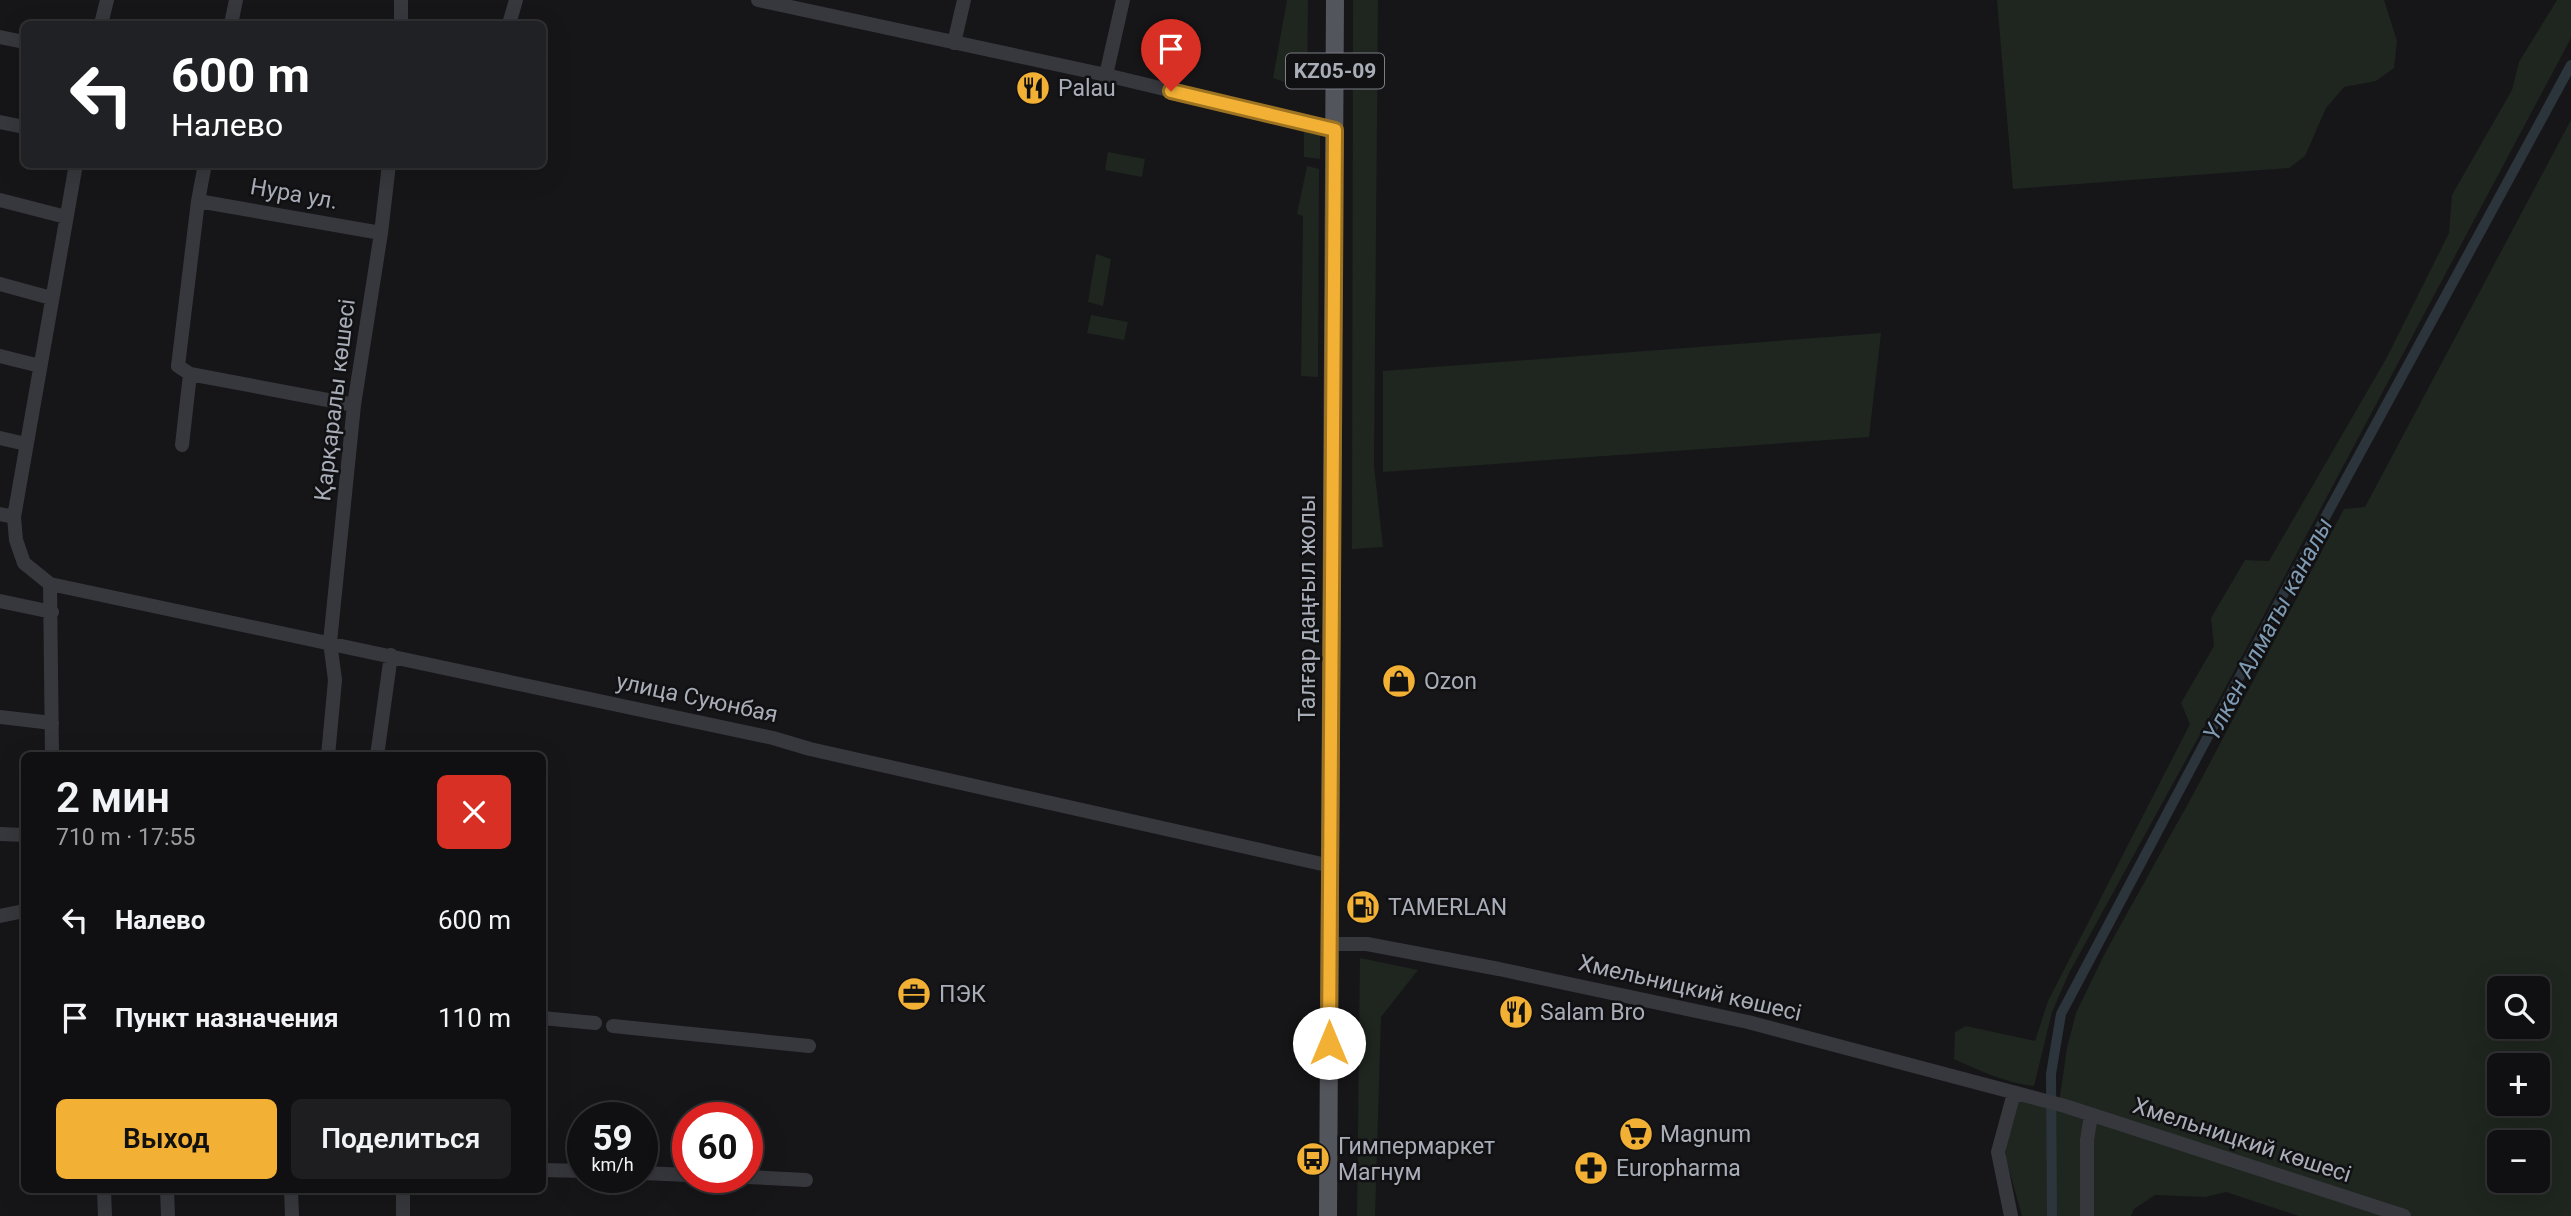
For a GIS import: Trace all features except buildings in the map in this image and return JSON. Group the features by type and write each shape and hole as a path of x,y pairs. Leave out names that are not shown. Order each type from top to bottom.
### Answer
{"main road":[{"name":"Талғар даңғыл жолы","path":"1328,1216 1335,0"}],"street":[{"path":"102,21 107,0"},
{"path":"232,21 236,0"},
{"path":"401,0 401,21"},
{"path":"510,21 516,0"},
{"path":"758,0 805,5 954,43 1106,75 1335,130"},
{"path":"954,43 964,0"},
{"path":"1106,75 1123,0"},
{"path":"0,37 21,41"},
{"path":"0,122 21,126"},
{"path":"52,752 50,584 24,563 7,515 26,444 75,168"},
{"path":"204,168 178,366 190,374 354,405"},
{"name":"Қарқаралы көшесі","path":"328,752 335,680 330,642 354,405 382,233 389,168"},
{"path":"0,201 66,217"},
{"name":"Нура ул.","path":"198,201 382,233"},
{"path":"0,284 51,298"},
{"path":"0,356 40,366"},
{"path":"182,445 190,374"},
{"path":"0,438 26,444"},
{"name":"улица Суюнбая","path":"50,584 773,738 837,755 1331,866"},
{"path":"0,601 52,612"},
{"path":"378,752 391,655"},
{"path":"0,717 52,723"},
{"path":"0,834 21,835"},
{"path":"0,916 21,912"},
{"name":"Хмельницкий көшесі","path":"1330,944 1367,944 1511,971 1722,1016 2065,1107 2404,1216"},
{"path":"546,1018 595,1023"},
{"path":"613,1026 808,1046"},
{"path":"2011,1216 1998,1152 2014,1093"},
{"path":"2087,1216 2087,1140 2091,1115"},
{"path":"546,1170 567,1171"},
{"path":"763,1179 806,1180"},
{"path":"104,1193 105,1216"},
{"path":"167,1193 168,1216"},
{"path":"291,1193 292,1216"},
{"path":"403,1193 403,1216"}],"shaded area":[{"path":"1287,0 1308,0 1307,90 1273,78"},
{"path":"1353,0 1378,0 1374,466 1383,547 1352,549"},
{"path":"1997,0 2384,0 2397,41 2394,68 2376,81 2344,87 2326,108 2305,156 2289,168 2013,189"},
{"path":"2557,0 2571,0 2571,38 2215,707 2069,973 2052,1012 2034,1086 2003,1079 1954,1059 1955,1032 1966,1026 2035,1041 2048,1001 2190,724 2181,703 2214,646 2211,618 2245,560 2269,561 2386,359 2449,233 2452,195 2512,90 2519,62"},
{"path":"2571,120 2571,1216 2299,1216 2226,1192 2205,1197 2155,1195 2134,1209 2131,1216 2022,1216 2006,1159 2005,1137 2018,1099 2058,1110 2067,1048 2076,1013 2105,953 2195,791 2344,509 2365,507"},
{"path":"1304,122 1320,126 1320,159 1304,157"},
{"path":"1108,152 1145,159 1142,177 1105,170"},
{"path":"1307,166 1319,169 1318,377 1301,376 1303,216 1297,214"},
{"path":"1096,254 1111,259 1103,306 1088,302"},
{"path":"1091,315 1128,322 1124,340 1087,333"},
{"path":"1881,333 1869,437 1383,472 1383,371"},
{"path":"1360,958 1418,970 1381,1017 1375,1216 1357,1216"}],"waterway":[{"name":"Үлкен Алматы каналы","path":"2052,1216 2051,1074 2061,1014 2277,606 2571,65"}],"place":[{"name":"Palau","path":"1033,88"},
{"name":"Ozon","path":"1399,681"},
{"name":"TAMERLAN","path":"1363,907"},
{"name":"ПЭК","path":"914,994"},
{"name":"Salam Bro","path":"1516,1012"},
{"name":"Magnum","path":"1636,1134"},
{"name":"Гимпермаркет Магнум","path":"1313,1159"},
{"name":"Europharma","path":"1591,1168"}],"route":[{"path":"1171,91 1335,130 1329,1043"}]}
